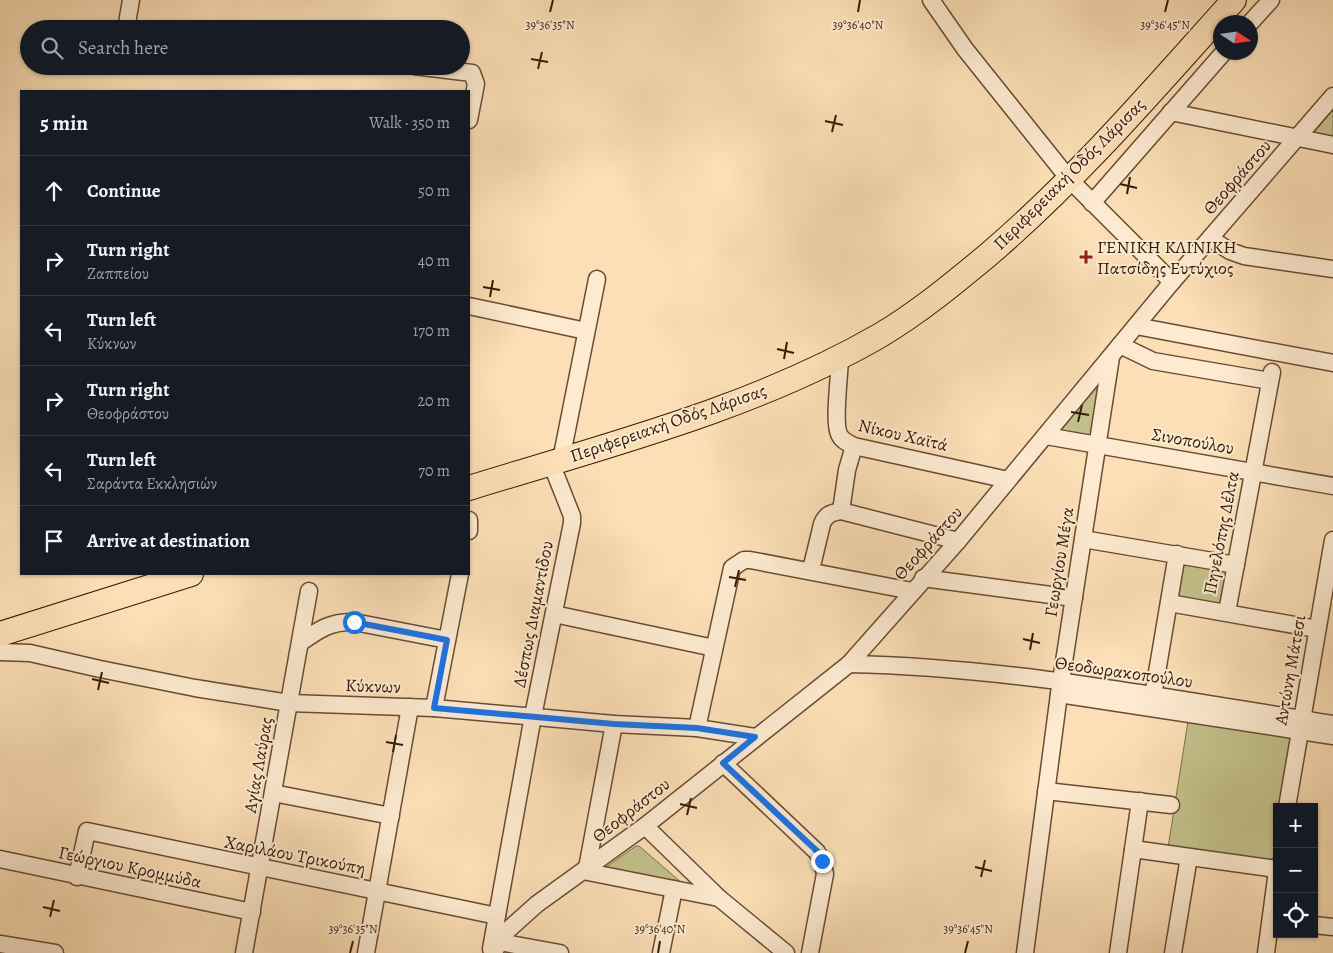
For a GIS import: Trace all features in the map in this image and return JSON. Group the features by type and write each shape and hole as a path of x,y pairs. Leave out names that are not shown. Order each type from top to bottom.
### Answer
{"highway":[{"name":"Περιφερειακή Οδός Λάρισας","path":"470,488 720,409 840,356 880,335 949,288 1012,234 1069,179 1234,0"},
{"path":"1,645 188,575"}],"street":[{"path":"128,20 131,0"},
{"path":"931,0 965,49 1069,179 1172,282"},
{"path":"1257,15 1271,0"},
{"path":"1092,203 1217,60"},
{"path":"470,73 472,73 476,84 470,115"},
{"name":"Θεοφράστου","path":"494,949 528,912 645,826 848,664 958,541 1172,282 1333,96"},
{"path":"1171,112 1333,145"},
{"path":"1211,238 1230,251 1244,256 1333,269"},
{"path":"556,461 597,279"},
{"path":"470,306 586,331"},
{"path":"1136,326 1333,363"},
{"name":"Πηνελόπης Δέλτα","path":"1116,351 1154,360 1271,377 1227,612"},
{"name":"Γεωργίου Μέγα","path":"1026,953 1046,791 1082,539 1116,351"},
{"name":"Νίκου Χαϊτά","path":"840,356 836,422 839,434 844,441 854,446 1008,480"},
{"name":"Σινοπούλου","path":"1046,436 1333,486"},
{"path":"841,512 847,470 854,446"},
{"name":"Δέσπως Διαμαντίδου","path":"494,949 497,916 533,716 572,516 556,461"},
{"path":"811,570 825,517 831,513 841,512 958,541"},
{"path":"1082,539 1236,565"},
{"name":"Αντώνη Μάτεσι","path":"1288,803 1333,540"},
{"path":"1153,696 1177,554"},
{"path":"697,728 732,568 744,560 811,570 912,591"},
{"path":"434,708 460,575"},
{"path":"923,578 1074,598"},
{"name":"Αγίας Λαύρας","path":"244,953 309,591"},
{"path":"1169,603 1317,629"},
{"path":"554,614 714,648"},
{"path":"300,643 328,625 340,621 447,640"},
{"name":"Κύκνων","path":"1,645 100,670 194,688 289,703 434,708 614,724 697,728 755,737"},
{"name":"Θεοδωρακοπούλου","path":"848,664 947,669 1060,688 1153,696 1301,725 1333,724"},
{"path":"1060,688 1301,725 1333,736"},
{"path":"366,953 410,707"},
{"path":"614,724 585,870 720,898"},
{"path":"723,763 818,852 825,874 810,953"},
{"path":"1046,791 1171,806"},
{"path":"273,793 391,816"},
{"path":"1118,953 1140,801"},
{"path":"645,826 720,898 786,953"},
{"name":"Χαριλάου Τρικούπη","path":"77,877 87,831 497,916"},
{"path":"1133,849 1273,869"},
{"path":"1173,953 1189,857"},
{"name":"Γεώργιου Κρομμύδα","path":"0,859 77,877 252,912"},
{"path":"661,953 674,889"},
{"path":"1266,953 1273,921"},
{"path":"1318,925 1333,926"},
{"path":"0,944 55,953"},
{"path":"494,949 560,953"}],"shaded area":[{"path":"1333,110 1333,138 1312,135"},
{"path":"1098,384 1091,442 1057,435"},
{"path":"1180,563 1227,570 1220,608 1173,600"},
{"path":"1189,715 1294,732 1282,803 1273,803 1272,864 1168,848"},
{"path":"636,846 639,846 682,883 599,872"}],"place":[{"name":"ΓΕΝΙΚΗ ΚΛΙΝΙΚΗ Πατσίδης Ευτύχιος","path":"1086,257"}],"route":[{"path":"354,622 447,640 434,708 614,724 697,728 755,737 723,763 818,852 822,861"}]}
